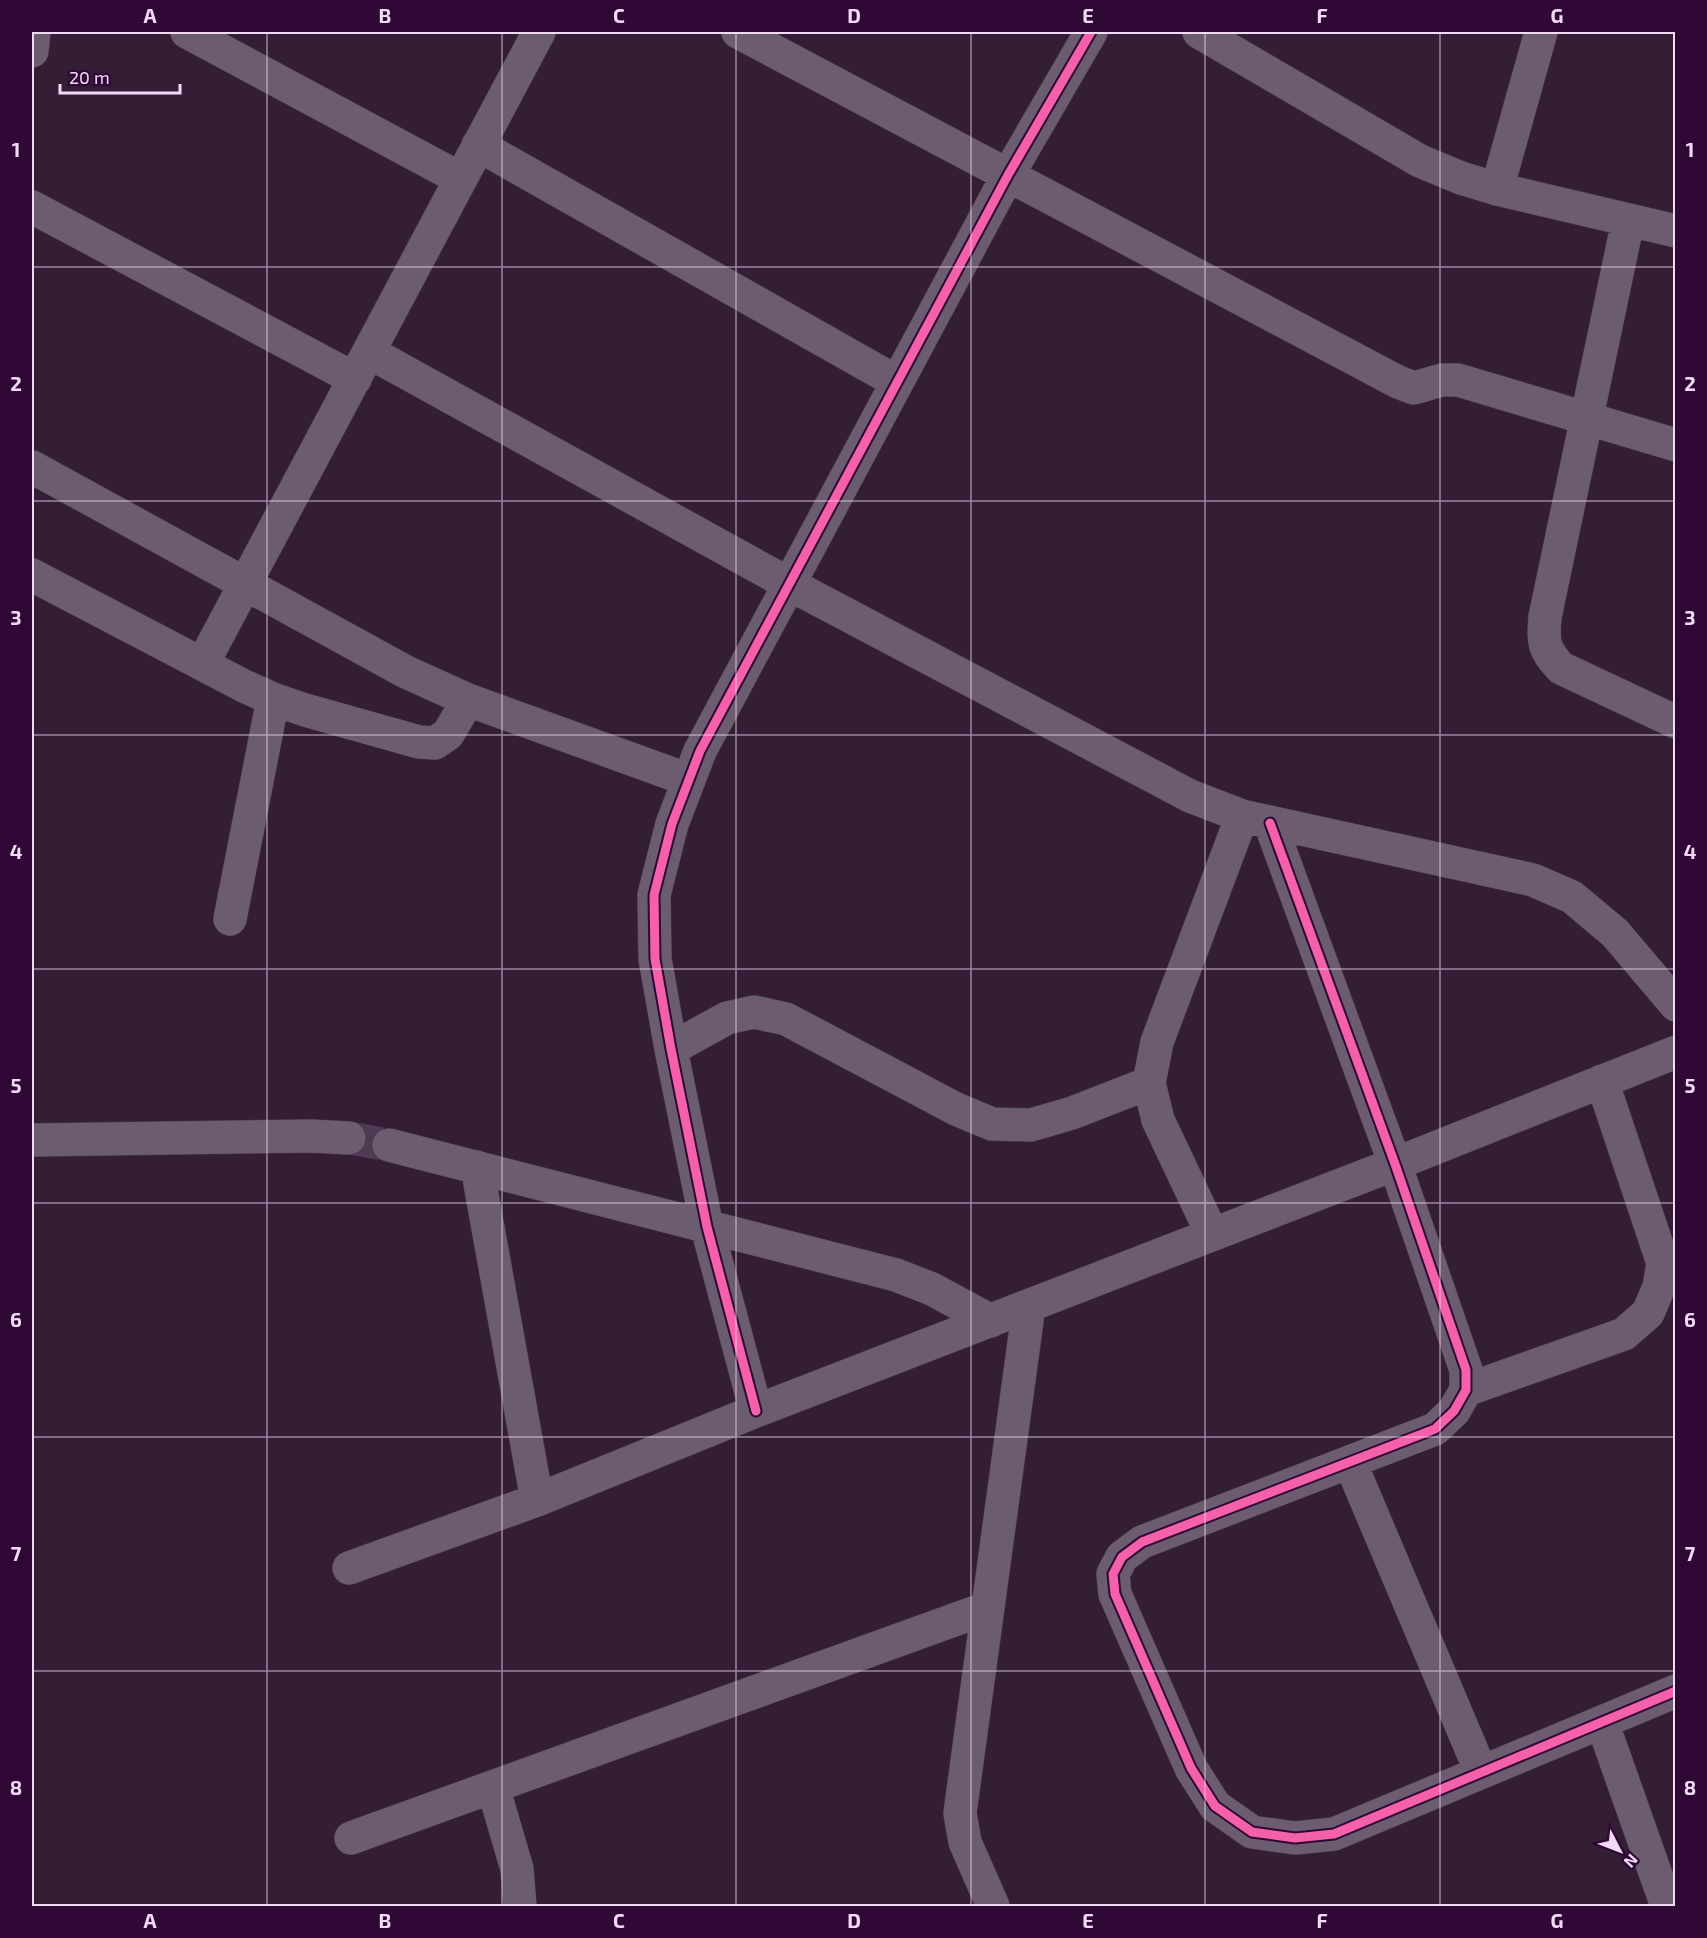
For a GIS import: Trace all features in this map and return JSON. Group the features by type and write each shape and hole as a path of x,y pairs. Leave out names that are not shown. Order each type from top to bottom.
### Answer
{"street":[{"path":"32,51 34,32"},
{"path":"187,32 461,179"},
{"path":"203,663 539,32"},
{"path":"738,32 1398,382 1414,388 1442,380 1458,380 1676,445"},
{"path":"756,1411 707,1227 671,1049 655,959 654,896 672,824 700,751 1008,174 1091,32"},
{"path":"1199,32 1420,161 1461,178 1497,189 1676,231"},
{"path":"1497,189 1541,32"},
{"path":"478,145 897,382"},
{"path":"32,207 362,366 789,584 1190,796 1256,819 1533,880 1572,897 1615,933 1676,1005"},
{"path":"1628,221 1545,617 1543,639 1550,657 1561,668 1676,722"},
{"path":"32,467 406,672 468,700 689,780"},
{"path":"32,575 244,686 305,710 419,742 435,743 448,734 468,700"},
{"path":"230,919 273,699"},
{"path":"1212,1234 1158,1120 1149,1083 1157,1042 1256,819"},
{"path":"1256,819 1395,1164 1466,1370 1466,1390 1454,1411 1435,1429 1142,1542 1122,1557 1113,1574 1115,1594 1191,1768 1215,1806 1252,1832 1295,1838 1334,1834 1676,1691"},
{"path":"671,1049 727,1018 754,1012 775,1016 786,1019 956,1109 992,1124 1031,1125 1072,1113 1149,1083"},
{"path":"349,1569 537,1500 756,1411 1395,1164 1676,1052"},
{"path":"1466,1390 1624,1334 1648,1312 1659,1287 1663,1263 1602,1081"},
{"path":"32,1140 311,1136 349,1138"},
{"path":"389,1145 896,1275 932,1289 991,1321"},
{"path":"477,1167 537,1500"},
{"path":"993,1906 965,1842 960,1813 1029,1306"},
{"path":"1350,1462 1481,1772"},
{"path":"351,1838 987,1608"},
{"path":"1602,1722 1666,1906"},
{"path":"493,1787 517,1869 520,1906"}],"tunnel":[{"path":"349,1138 389,1145"}],"cycle path":[{"path":"756,1411 707,1227 671,1049 655,959 654,895 672,824 700,751 1008,175 1091,32"},
{"path":"1270,823 1395,1164 1466,1370 1466,1390 1454,1411 1435,1429 1142,1542 1122,1557 1113,1574 1115,1594 1191,1768 1215,1806 1252,1832 1295,1838 1334,1834 1676,1691"}]}
